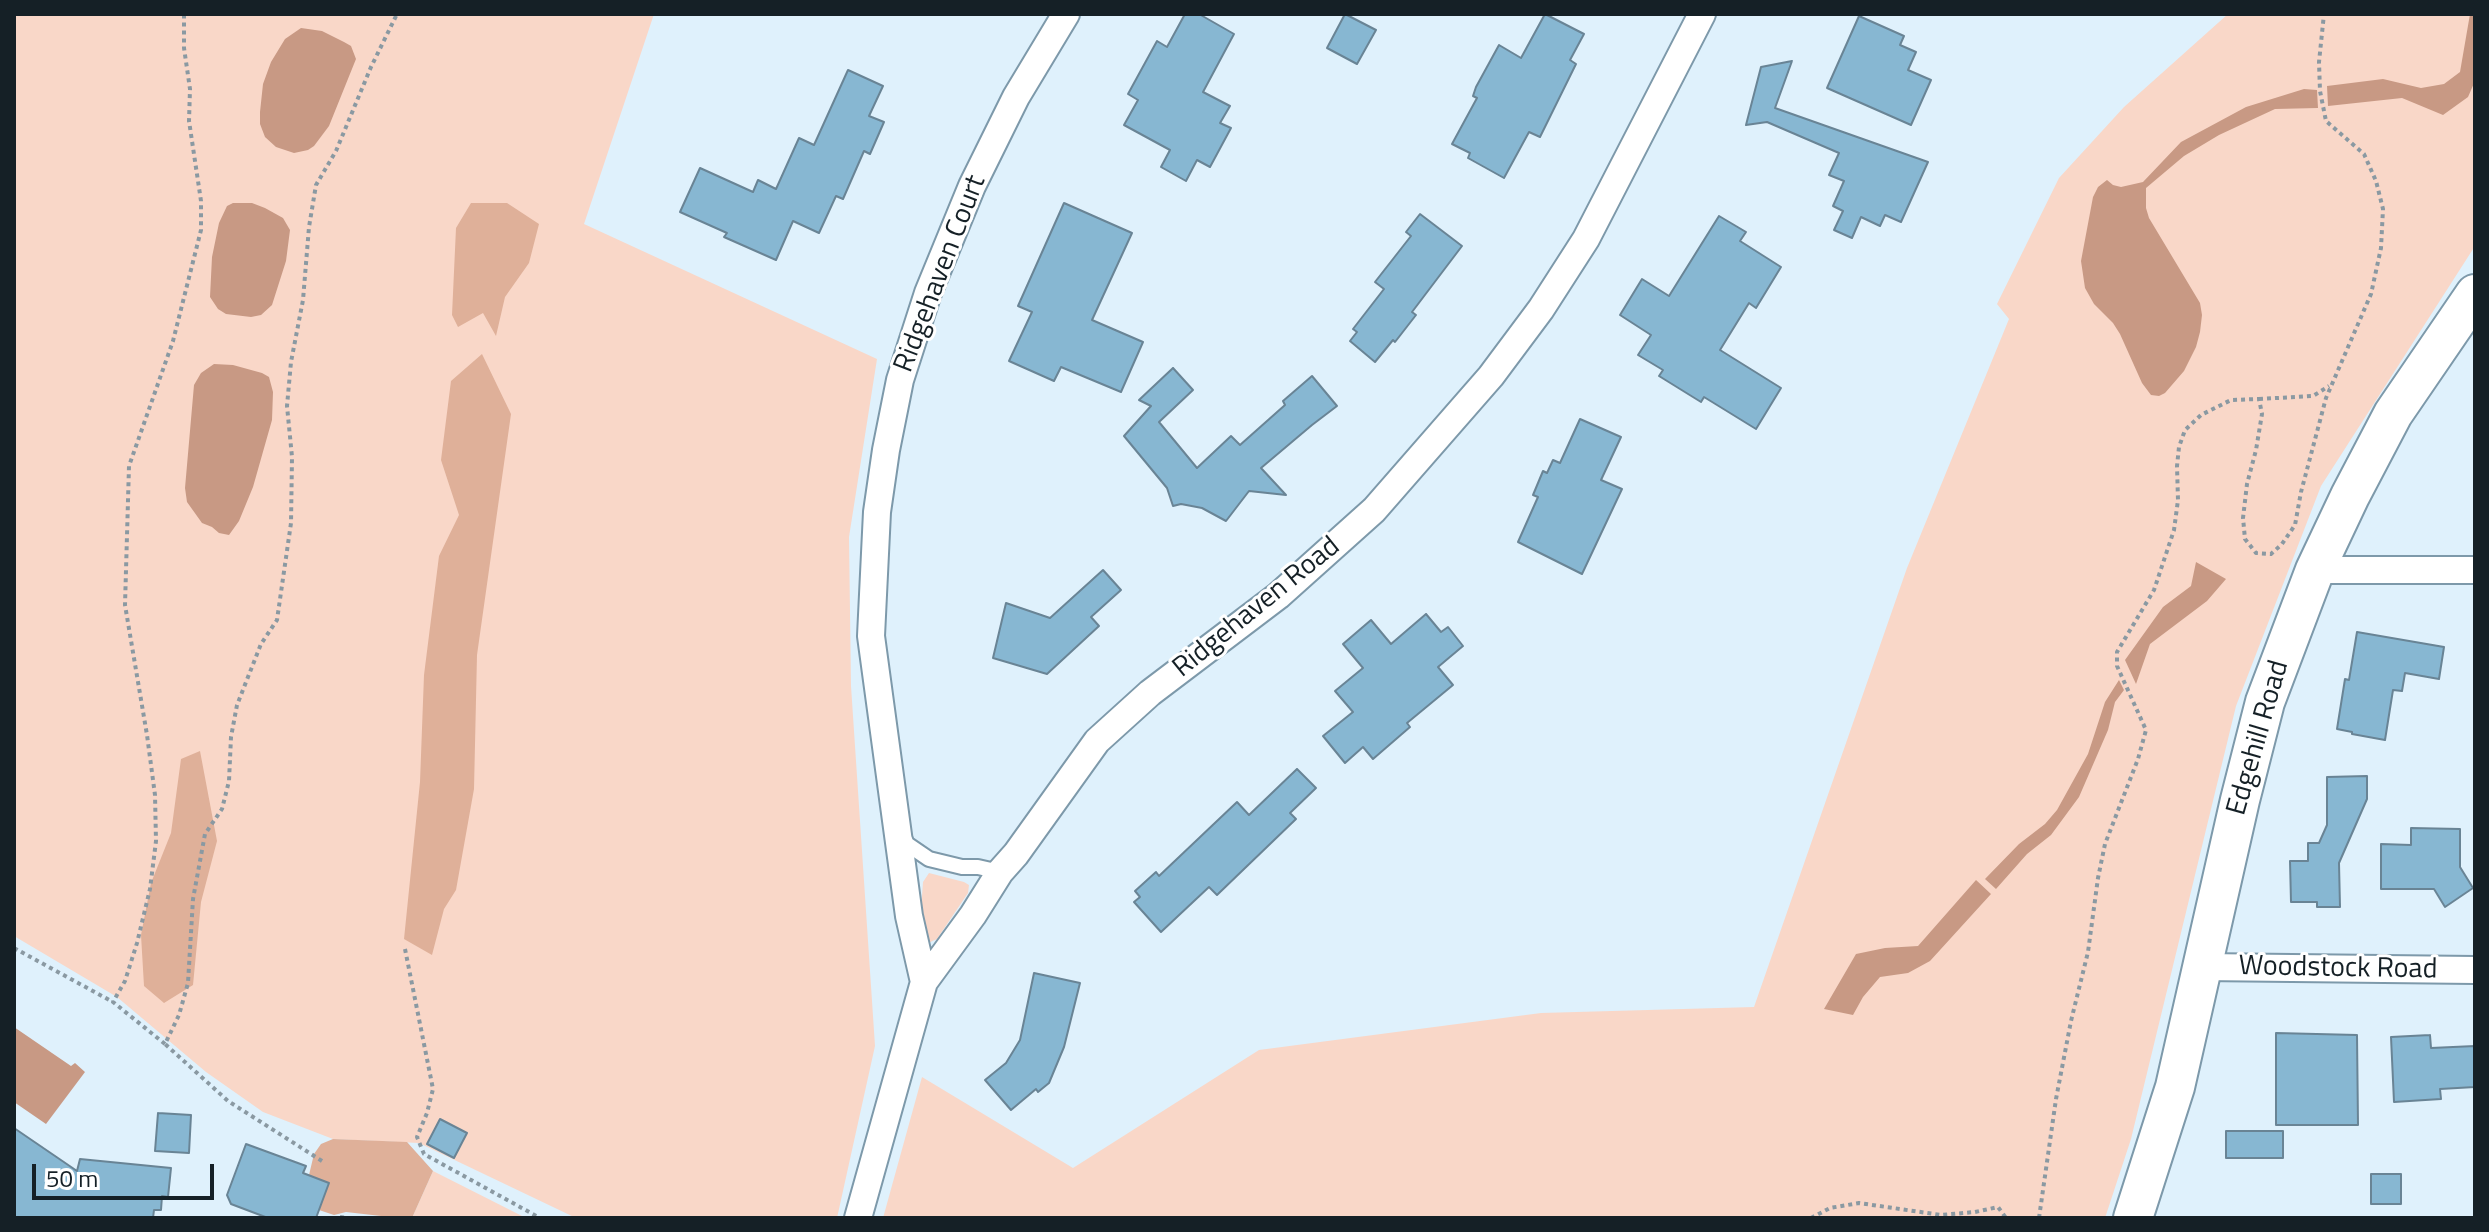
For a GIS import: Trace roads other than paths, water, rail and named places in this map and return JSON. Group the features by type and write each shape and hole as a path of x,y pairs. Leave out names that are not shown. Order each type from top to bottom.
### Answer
{"street":[{"name":"Ridgehaven Court","path":"924,982 909,916 871,636 877,512 886,450 900,380 928,293 972,186 1016,97 1066,14"},
{"name":"Ridgehaven Road","path":"858,1218 924,982 1000,872 1097,741 1150,693 1278,596 1374,510 1491,376 1541,309 1586,239 1702,14"},
{"name":"Edgehill Road","path":"2133,1218 2175,1087 2265,702 2315,570 2350,496 2393,414 2475,294"},
{"path":"2315,570 2475,570"},
{"name":"Woodstock Road","path":"2201,967 2475,970"}],"lane":[{"path":"896,822 907,844 929,859 953,866 1000,872"}]}
